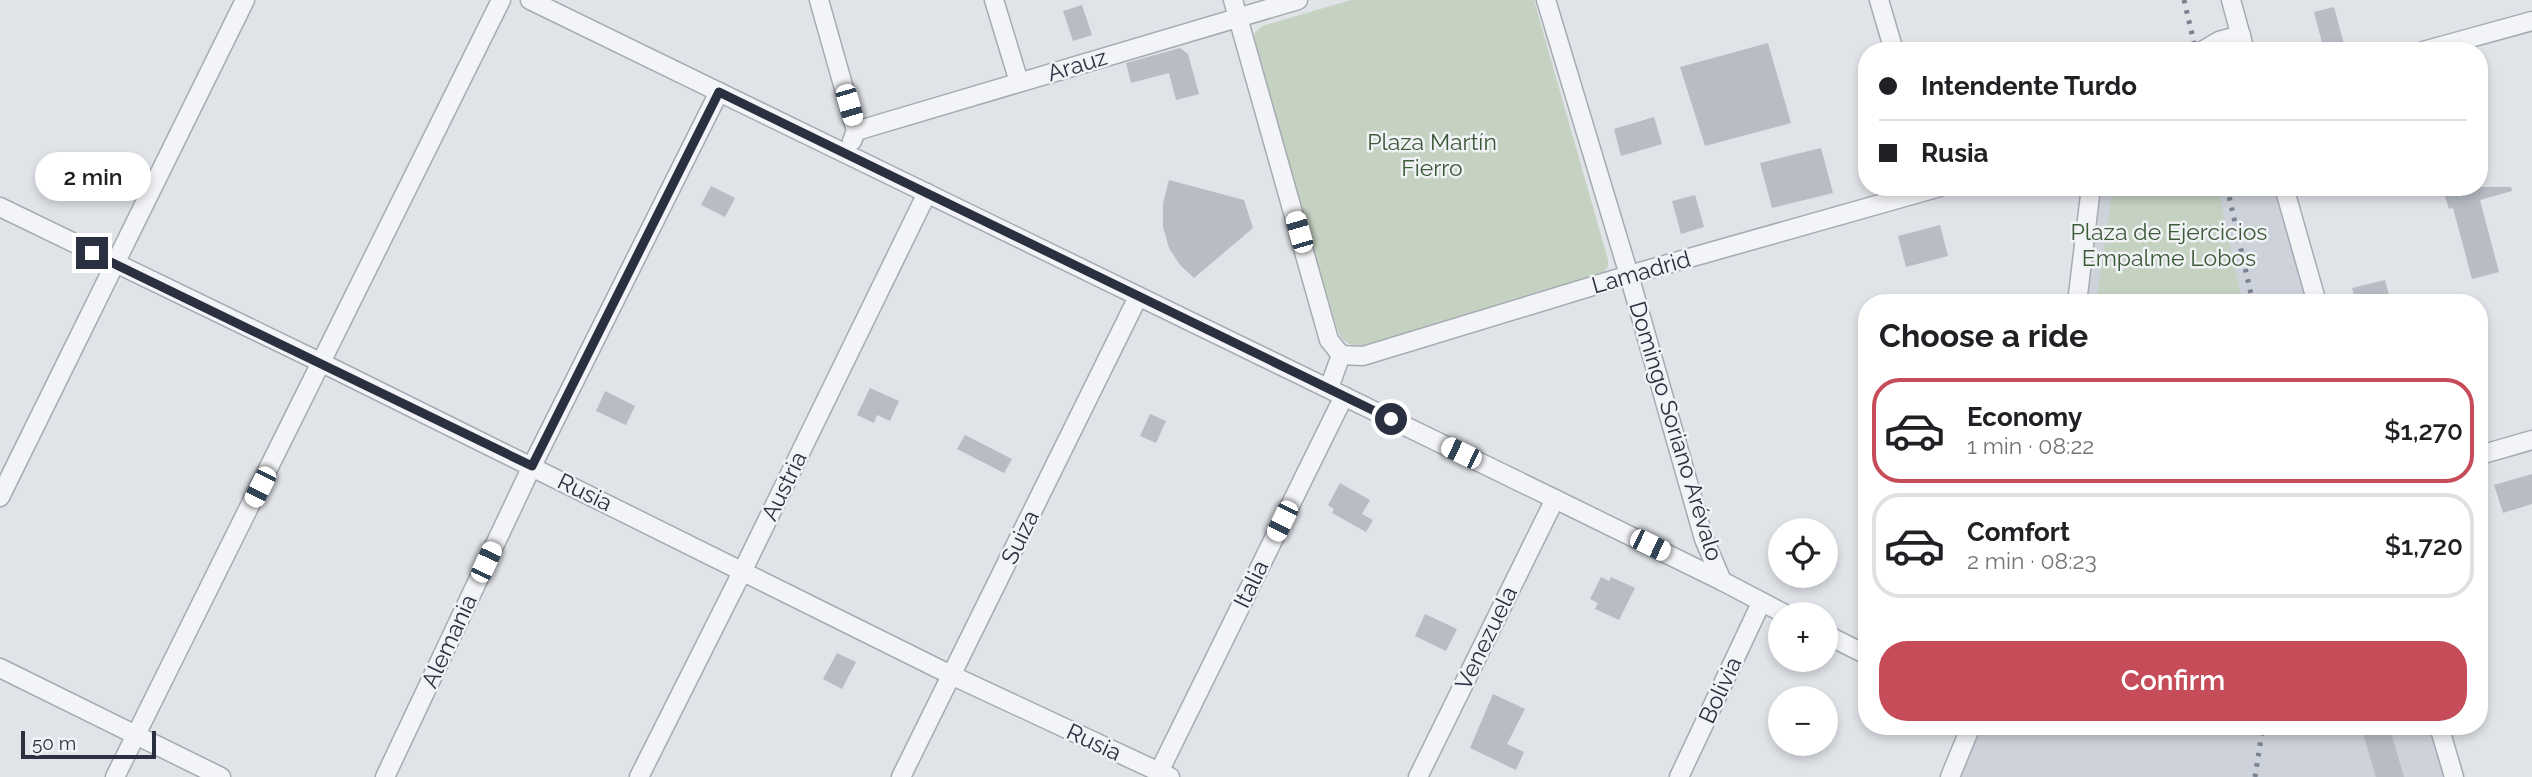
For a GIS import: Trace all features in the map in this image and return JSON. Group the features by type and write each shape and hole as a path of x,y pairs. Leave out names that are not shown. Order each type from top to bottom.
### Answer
{"street":[{"path":"0,498 245,0"},
{"path":"116,777 501,0"},
{"path":"530,0 1337,392 1722,581 1768,606"},
{"path":"819,0 856,131 846,152"},
{"path":"995,0 1019,82"},
{"name":"Arauz","path":"856,131 1019,82 1236,8 1298,0"},
{"name":"Domingo Soriano Arévalo","path":"1546,0 1629,275 1704,539 1722,581"},
{"path":"1879,0 1891,42"},
{"path":"2231,0 2243,42"},
{"path":"1236,8 1329,340 1342,355"},
{"path":"2456,42 2532,21"},
{"name":"Alemania","path":"384,777 532,466 719,92"},
{"name":"Austria","path":"639,777 927,194"},
{"name":"Lamadrid","path":"1342,355 1363,356 1629,275 1909,196"},
{"path":"2078,294 2090,196"},
{"path":"2287,196 2314,294"},
{"name":"Rusia","path":"0,207 532,466 951,675 1164,774"},
{"name":"Suiza","path":"901,777 1138,297"},
{"name":"Italia","path":"1164,774 1337,392 1342,355"},
{"path":"2488,453 2532,440"},
{"name":"Venezuela","path":"1418,777 1555,499"},
{"name":"Bolivia","path":"1679,777 1761,603"},
{"path":"1838,640 1858,650"},
{"path":"0,668 220,777"},
{"path":"1950,777 1967,735"},
{"path":"2442,735 2454,777"}],"shaded area":[{"path":"2090,196 2279,196 2306,294 2076,294"},
{"path":"1964,735 2433,735 2445,777 1950,777"}],"green space":[{"name":"Plaza Martín Fierro","path":"1351,0 1534,0 1608,260 1604,273 1364,345 1351,344 1343,339 1338,332 1253,44 1255,33 1262,26"},
{"name":"Plaza de Ejercicios Empalme Lobos","path":"2112,196 2220,196 2240,294 2097,294"}],"building":[{"path":"1082,5 1092,35 1073,41 1063,11"},
{"path":"2334,7 2343,42 2322,42 2314,12"},
{"path":"1768,43 1791,123 1705,146 1680,67"},
{"path":"1180,48 1188,54 1199,94 1176,100 1169,73 1131,83 1126,63"},
{"path":"1654,117 1662,144 1621,156 1614,129"},
{"path":"1821,148 1833,193 1772,208 1760,163"},
{"path":"1169,180 1244,200 1253,228 1194,278 1180,265 1169,248 1163,227 1163,203"},
{"path":"711,186 735,198 725,217 701,205"},
{"path":"2488,187 2511,187 2512,191 2480,200 2499,272 2472,279 2453,208 2449,209 2445,196 2488,196"},
{"path":"1695,195 1704,227 1681,234 1672,201"},
{"path":"1940,225 1948,256 1906,267 1898,236"},
{"path":"2385,280 2389,294 2354,294 2352,288"},
{"path":"870,388 899,401 890,421 877,415 874,423 857,415"},
{"path":"605,391 635,406 626,425 596,411"},
{"path":"1150,414 1166,421 1156,443 1140,436"},
{"path":"965,435 1012,459 1004,473 957,449"},
{"path":"2532,474 2532,504 2503,513 2494,485"},
{"path":"1340,483 1370,500 1362,514 1373,520 1366,532 1332,513 1334,509 1328,505"},
{"path":"1601,577 1609,581 1611,577 1635,588 1619,620 1595,609 1598,603 1590,599"},
{"path":"1425,614 1457,629 1446,651 1415,636"},
{"path":"837,653 856,662 842,689 823,679"},
{"path":"1493,694 1525,709 1507,744 1524,752 1516,770 1470,748"},
{"path":"2364,735 2392,735 2404,777 2376,777"}],"railway":[{"path":"2184,0 2194,42"},
{"path":"2229,196 2251,294"},
{"path":"2255,777 2262,735"}],"route":[{"path":"92,253 532,466 719,92 1391,419"}]}
